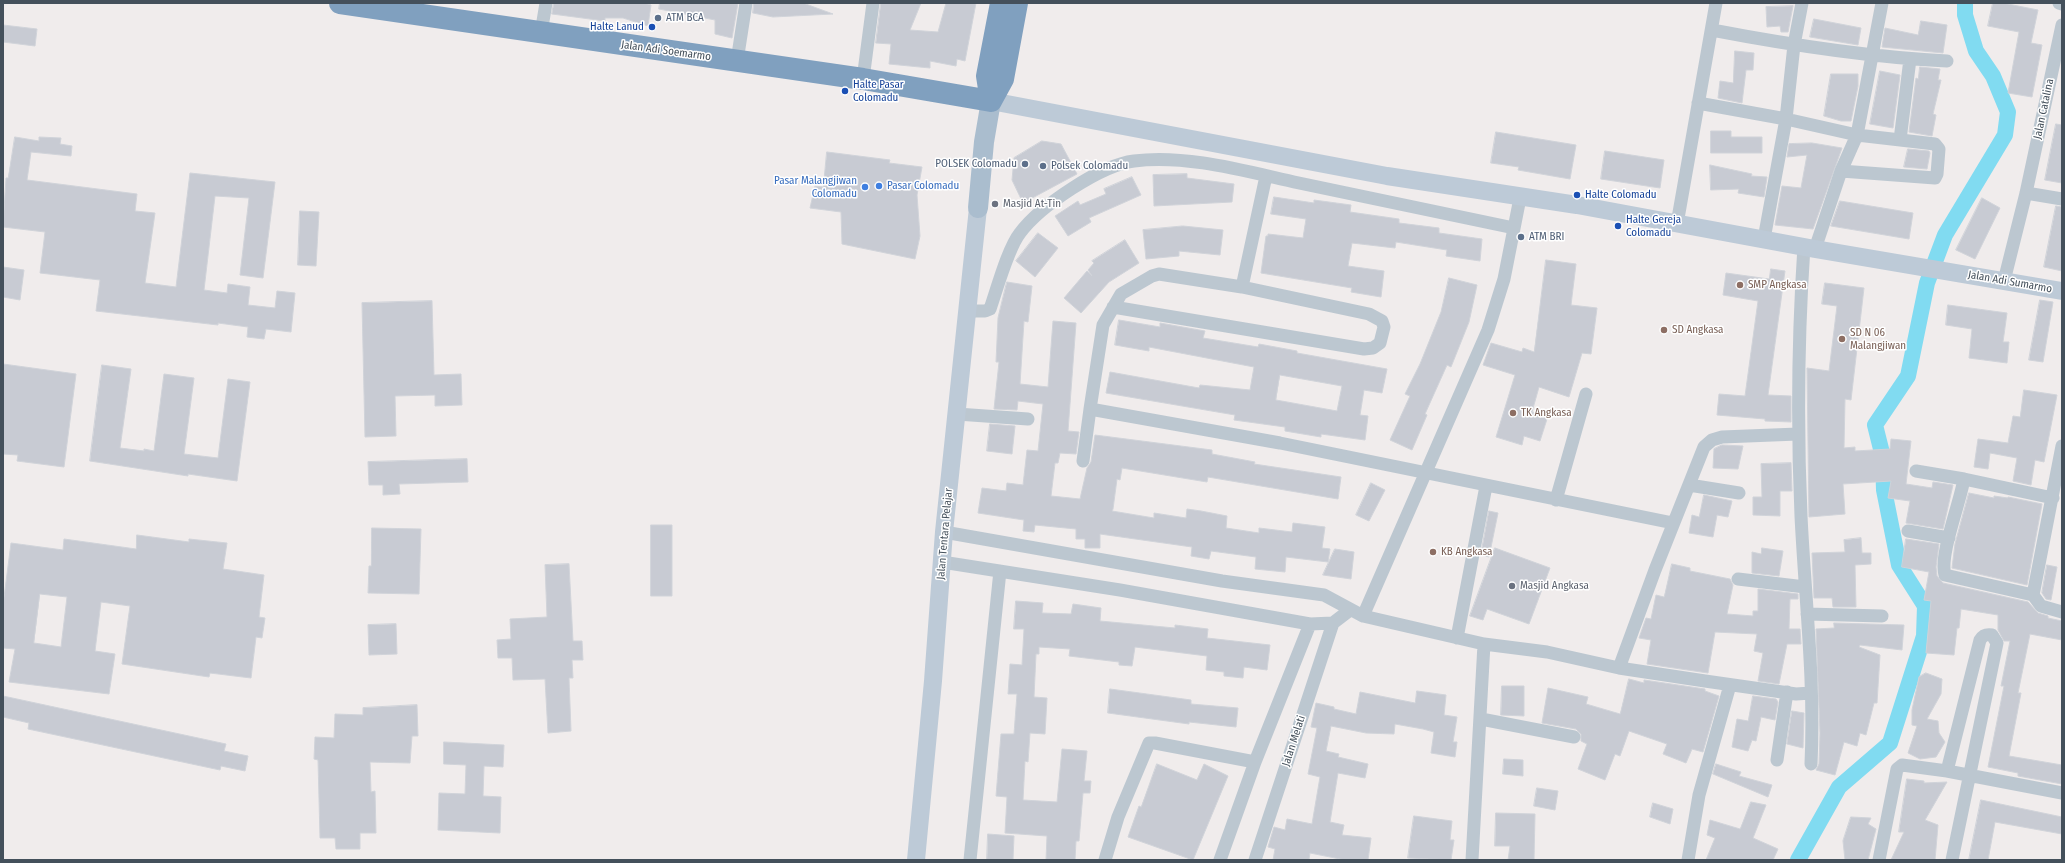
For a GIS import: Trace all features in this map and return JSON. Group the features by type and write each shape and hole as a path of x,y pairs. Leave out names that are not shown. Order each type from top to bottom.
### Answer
{"highway":[{"name":"Jalan Adi Soemarmo","path":"340,3 368,5 541,33 863,80 991,101"},
{"path":"991,101 987,76 1001,3"},
{"path":"991,101 1003,79 1017,3"}],"main road":[{"name":"Jalan Adi Sumarmo","path":"991,101 1270,155 1520,198 1577,205 1809,248 2062,291"},
{"path":"978,208 984,142 991,101"},
{"name":"Jalan Tentara Pelajar","path":"916,860 944,532 978,208"}],"street":[{"path":"541,33 546,3"},
{"path":"737,61 746,3"},
{"path":"863,80 873,3"},
{"path":"1677,224 1716,3"},
{"path":"1764,239 1786,119 1794,45 1802,3"},
{"path":"1811,764 1811,693 1798,434 1799,349 1809,248 1857,135 1882,3"},
{"name":"Jalan Catalina","path":"2004,281 2026,193 2062,25"},
{"path":"1712,30 1794,45 1872,56 1947,61"},
{"path":"1900,140 1910,59"},
{"path":"1698,103 1786,119 1857,135 1937,146 1939,152 1936,177 1932,179 1841,171"},
{"path":"968,311 985,311 990,309 1020,233 1041,211 1079,184 1119,165 1134,161 1175,160 1266,176 1514,228"},
{"path":"1242,287 1266,176"},
{"path":"2026,193 2062,198"},
{"path":"1363,616 1488,330 1504,279 1520,198"},
{"path":"1083,461 1103,325 1113,306 1121,294 1152,276 1159,274 1242,287 1377,316 1382,321 1383,336 1380,343 1373,348 1364,348 1113,306"},
{"path":"1556,500 1586,394"},
{"path":"1090,409 1280,443 1673,523"},
{"path":"957,414 1028,418"},
{"path":"1619,668 1673,523 1704,447 1712,440 1722,437 1798,434"},
{"path":"2033,595 2062,446"},
{"path":"1916,471 1964,479 2053,498"},
{"path":"1964,479 1948,538 1943,568 1945,575 2033,595 2041,606 2062,612"},
{"path":"1689,485 1739,493"},
{"path":"1457,638 1486,486"},
{"path":"1908,531 1948,538"},
{"path":"944,532 1222,581 1324,595 1363,616 1484,644 1547,652 1619,668 1730,685 1787,692 1811,693"},
{"path":"942,562 1120,590 1310,624 1333,623 1350,610"},
{"path":"970,860 1000,571"},
{"path":"1738,580 1805,587"},
{"path":"1807,614 1882,616"},
{"name":"Jalan Melati","path":"1255,860 1333,623"},
{"path":"1220,860 1255,762 1310,624"},
{"path":"1948,771 1980,640 1982,636 1987,634 1992,635 1997,643 1952,860"},
{"path":"1472,860 1484,644"},
{"path":"1688,860 1699,795 1730,685"},
{"path":"1777,760 1787,692"},
{"path":"1481,719 1574,737"},
{"path":"1106,860 1118,817 1149,743 1155,742 1255,762"},
{"path":"1879,860 1897,769 1902,765 1907,764 1948,771 2062,794"}],"building":[{"path":"554,3 644,3 651,5 648,26 623,18 605,18 605,21 552,14"},
{"path":"660,3 738,3 732,38 715,34 715,20 659,9"},
{"path":"754,3 803,3 833,14 773,17 753,13"},
{"path":"881,3 921,3 910,30 938,32 946,3 976,3 965,61 957,59 956,66 930,61 930,68 889,64 891,44 876,43"},
{"path":"1993,3 2003,3 2038,10 2031,43 2042,45 2032,97 2008,93 2019,32 1988,26"},
{"path":"1793,6 1788,32 1781,32 1780,26 1767,27 1766,7"},
{"path":"1814,19 1861,28 1858,45 1810,37"},
{"path":"1921,21 1947,25 1943,53 1882,47 1885,28 1918,35"},
{"path":"3,25 37,29 35,46 3,42"},
{"path":"1735,51 1754,53 1753,70 1746,70 1742,103 1718,98 1720,81 1733,83"},
{"path":"1920,67 1940,69 1938,80 1941,80 1933,114 1936,115 1932,136 1909,132 1916,78 1918,79"},
{"path":"1880,71 1900,75 1893,128 1870,124"},
{"path":"1831,74 1858,74 1858,86 1851,121 1841,121 1824,116"},
{"path":"2056,124 2062,125 2062,183 2045,180"},
{"path":"1711,131 1731,131 1731,137 1762,137 1762,153 1711,153"},
{"path":"1496,132 1576,145 1570,179 1518,170 1519,167 1491,163"},
{"path":"15,137 39,141 39,137 61,138 60,144 72,146 71,156 31,152 27,180 137,194 135,211 155,213 145,283 176,287 190,173 275,182 263,278 240,275 249,198 215,196 204,290 227,293 228,284 250,287 248,305 275,308 277,291 295,293 291,332 266,329 264,339 247,337 248,327 96,311 100,280 40,273 45,232 3,227 6,178 8,178"},
{"name":"Polsek Colomadu","path":"1042,141 1061,144 1077,174 1023,203 1012,180 1014,158"},
{"path":"1812,143 1842,148 1813,229 1775,225 1782,186 1801,188 1807,155 1787,157 1789,144"},
{"path":"1908,149 1929,151 1930,153 1927,169 1904,167"},
{"path":"1605,151 1664,160 1660,188 1601,179"},
{"path":"827,152 890,160 889,163 922,167 917,195 920,236 915,259 842,244 841,212 810,208 815,186 823,187"},
{"path":"1710,165 1752,174 1751,176 1767,177 1764,197 1738,193 1739,189 1711,190"},
{"path":"1187,174 1187,178 1234,184 1232,202 1154,206 1153,175"},
{"path":"1132,177 1141,195 1089,218 1091,222 1068,236 1055,216 1078,201 1080,205 1106,194 1104,189"},
{"path":"1274,197 1314,203 1314,200 1351,205 1350,212 1399,219 1399,223 1439,228 1439,233 1482,239 1480,261 1446,256 1447,250 1396,242 1395,248 1352,243 1348,266 1384,271 1381,297 1351,292 1352,288 1261,273 1266,236 1268,236 1268,234 1303,238 1306,219 1271,214"},
{"path":"1982,198 2000,208 1975,259 1956,250"},
{"path":"1840,201 1913,213 1909,239 1831,226"},
{"path":"2056,206 2062,207 2062,271 2044,267"},
{"path":"300,211 319,212 316,266 298,265"},
{"path":"1183,226 1223,230 1220,255 1179,251 1179,256 1146,259 1143,230"},
{"path":"1038,233 1058,248 1035,277 1016,261"},
{"path":"1125,240 1139,263 1109,282 1081,313 1064,298 1087,271 1092,276 1088,270 1094,263 1092,261"},
{"path":"1546,260 1576,264 1571,305 1597,308 1591,354 1582,353 1569,397 1539,387 1532,412 1548,416 1540,441 1524,436 1522,445 1496,437 1515,375 1483,365 1491,343 1522,352 1523,348 1534,352"},
{"path":"3,267 24,270 20,300 3,297"},
{"path":"1771,269 1785,271 1768,395 1791,396 1791,422 1765,421 1765,419 1717,415 1719,394 1745,396 1758,301 1723,295 1726,273 1769,279"},
{"path":"1449,278 1477,285 1469,322 1451,367 1447,365 1425,414 1427,415 1412,450 1390,440 1410,396 1405,394 1420,364 1441,312"},
{"path":"1007,282 1032,286 1028,322 1024,321 1020,384 1048,387 1053,321 1076,323 1068,431 1079,432 1076,454 1060,453 1058,463 1055,463 1051,496 1080,499 1087,468 1091,462 1095,435 1212,450 1212,454 1255,462 1254,464 1341,477 1338,499 1208,477 1207,482 1122,468 1120,480 1117,479 1112,511 1154,518 1154,513 1186,518 1187,509 1201,511 1227,516 1226,528 1259,533 1259,528 1292,532 1293,523 1325,527 1322,548 1330,549 1328,562 1286,557 1285,572 1255,569 1256,557 1211,551 1209,559 1191,556 1192,547 1100,534 1100,548 1085,548 1085,539 1076,539 1076,529 1035,525 1034,532 1023,531 1024,520 978,513 982,488 1006,491 1007,483 1023,485 1027,450 1038,451 1043,404 1018,401 1017,410 994,409 999,362 996,362 998,318"},
{"path":"1825,283 1864,288 1851,400 1845,399 1844,448 1855,447 1855,451 1890,449 1891,439 1911,441 1906,484 1932,488 1933,482 1953,485 1943,529 1906,523 1910,501 1888,498 1891,481 1843,484 1845,514 1809,517 1807,368 1829,371 1837,306 1822,304"},
{"path":"2040,300 2053,302 2043,362 2029,360"},
{"path":"432,301 434,375 461,374 462,405 435,406 435,395 395,396 396,436 365,437 362,303"},
{"path":"1948,305 2007,313 2003,342 2009,342 2007,363 1969,358 1972,329 1946,325"},
{"path":"1119,320 1160,327 1160,323 1205,331 1203,338 1258,347 1259,344 1297,351 1297,353 1387,369 1382,393 1364,390 1360,415 1368,416 1365,440 1321,434 1321,437 1285,431 1285,427 1234,420 1235,415 1106,393 1110,372 1199,388 1200,385 1250,390 1254,367 1149,347 1149,351 1115,345","holes":["1280,375 1342,386 1337,411 1276,400"]},
{"path":"3,364 76,374 64,467 17,461 18,455 3,454"},
{"path":"102,365 131,369 120,448 144,451 144,449 154,451 164,374 194,378 184,454 218,458 228,379 250,382 237,481 188,474 188,476 90,461"},
{"path":"2024,390 2057,395 2044,462 2035,460 2031,485 2013,481 2017,458 1990,453 1988,469 1974,467 1978,439 2008,443 2013,416 2020,417"},
{"path":"990,424 1015,426 1012,454 987,451"},
{"path":"1722,445 1743,446 1738,469 1713,468 1714,449"},
{"path":"467,459 468,482 399,484 400,494 383,495 383,485 369,485 368,462"},
{"path":"1791,463 1792,491 1780,491 1780,516 1753,515 1753,497 1762,497 1761,464"},
{"path":"1371,483 1385,490 1369,521 1356,515"},
{"path":"1969,493 1994,498 1994,496 2008,497 2042,504 2027,585 1952,568 1955,544"},
{"path":"1704,495 1732,501 1728,517 1717,515 1713,537 1689,533 1692,515 1699,517"},
{"path":"1489,511 1498,513 1489,557 1481,555"},
{"path":"651,525 672,525 672,596 651,596"},
{"path":"372,528 421,529 419,594 368,593 369,566 371,566"},
{"path":"137,535 189,542 189,539 227,543 223,569 264,575 259,617 265,618 262,638 256,637 251,678 210,673 209,677 122,664 130,606 101,602 95,651 115,654 109,694 9,682 15,649 3,648 3,605 11,543 63,550 64,539 136,549","holes":["40,594 67,597 61,647 34,643"]},
{"path":"1861,538 1862,553 1871,553 1871,564 1855,565 1856,607 1833,607 1832,598 1814,598 1812,553 1845,552 1844,540"},
{"path":"1906,539 1939,544 1936,567 1937,576 1943,583 2028,602 2038,613 2048,616 2048,618 2062,621 2062,640 2030,634 2018,693 2021,693 2009,756 2062,765 2062,784 2018,776 2018,773 1988,767 2004,686 2001,686 2010,641 2004,641 1998,630 1998,615 1961,609 1954,655 1926,653 1931,601 1924,600 1929,572 1902,567"},
{"name":"Masjid Angkasa","path":"1495,548 1550,568 1529,624 1487,609 1483,620 1470,616"},
{"path":"1762,548 1783,551 1779,576 1752,573 1752,552 1761,554"},
{"path":"1335,549 1354,552 1351,579 1323,575"},
{"path":"569,564 573,641 582,641 583,660 572,660 573,678 569,678 571,731 548,733 545,679 513,680 512,658 498,658 497,640 511,639 510,619 547,617 545,565"},
{"path":"1672,564 1690,568 1690,571 1730,579 1733,585 1727,614 1753,616 1753,611 1758,611 1758,589 1798,594 1798,599 1790,599 1789,629 1800,629 1801,644 1787,644 1779,684 1758,681 1763,653 1754,651 1757,634 1715,632 1708,673 1647,664 1651,640 1639,638 1646,618 1651,619 1656,595 1664,597"},
{"path":"2047,565 2057,567 2051,600 2046,599 2042,593"},
{"path":"1016,601 1043,603 1042,613 1071,614 1073,604 1101,608 1100,621 1175,628 1175,625 1208,629 1207,638 1270,645 1267,670 1244,667 1243,678 1224,676 1224,672 1206,670 1207,656 1135,647 1132,666 1119,665 1119,662 1069,656 1070,649 1039,647 1039,654 1036,654 1034,697 1047,698 1045,734 1030,733 1028,762 1025,761 1023,800 1057,802 1062,749 1087,751 1084,781 1091,781 1090,793 1083,793 1079,841 1076,841 1075,860 1046,860 1047,836 1005,833 1007,797 996,796 1001,734 1014,734 1017,694 1008,694 1010,664 1022,665 1024,629 1014,629"},
{"path":"1834,623 1904,625 1902,650 1860,645 1859,647 1880,655 1877,703 1874,703 1866,735 1860,733 1857,746 1844,742 1835,775 1816,770 1819,764 1820,733 1816,629 1834,628"},
{"path":"396,624 397,654 369,655 368,625"},
{"path":"1926,673 1942,679 1941,694 1927,719 1938,721 1939,733 1945,742 1936,757 1920,759 1908,753 1917,726 1912,725 1912,710 1919,677"},
{"path":"1629,679 1644,683 1644,680 1705,689 1705,691 1719,696 1703,752 1692,749 1686,763 1663,754 1667,744 1629,731 1620,756 1615,754 1605,780 1578,769 1587,744 1581,741 1581,734 1576,729 1542,723 1548,688 1588,697 1586,704 1620,714"},
{"path":"1502,686 1524,686 1524,716 1501,715"},
{"path":"1110,689 1191,700 1191,704 1238,708 1236,727 1189,722 1189,724 1108,713"},
{"path":"1417,691 1446,695 1444,715 1457,717 1453,742 1457,742 1455,757 1431,753 1434,732 1423,729 1395,724 1394,734 1366,733 1331,726 1326,751 1339,754 1338,757 1368,764 1365,778 1338,773 1330,822 1344,825 1342,835 1371,838 1368,860 1345,860 1310,853 1309,860 1273,860 1275,849 1268,847 1274,827 1285,830 1287,819 1312,824 1320,777 1308,774 1317,728 1311,727 1316,703 1356,714 1360,692 1415,703"},
{"path":"3,696 226,744 224,751 248,756 245,771 221,766 220,770 28,729 29,723 3,717"},
{"path":"1753,696 1776,699 1778,702 1775,720 1761,717 1756,741 1752,740 1748,751 1732,747 1737,719 1748,721"},
{"path":"417,705 418,736 412,736 410,763 370,762 371,792 375,791 376,833 360,833 360,849 336,849 335,838 320,838 318,760 314,759 315,737 334,738 335,714 363,715 363,708"},
{"path":"1792,711 1804,713 1803,748 1787,744"},
{"path":"444,742 504,745 503,767 484,766 483,796 501,797 500,833 438,830 439,793 465,794 466,765 444,764"},
{"path":"1504,759 1523,760 1523,776 1503,774"},
{"path":"1157,764 1197,780 1204,764 1228,776 1193,860 1128,837 1139,806 1141,807"},
{"path":"1716,764 1741,772 1739,776 1772,785 1768,797 1713,774"},
{"path":"1907,779 1924,781 1924,783 1947,782 1925,820 1938,825 1935,860 1891,860 1904,832 1899,832"},
{"path":"1537,788 1558,791 1555,810 1534,806"},
{"path":"1981,800 2062,817 2062,834 1995,822 1988,860 1969,860"},
{"path":"1751,802 1766,805 1753,838 1778,849 1773,860 1706,860 1715,838 1707,835 1710,820 1740,829"},
{"path":"1653,803 1673,809 1670,824 1650,817"},
{"path":"1496,813 1535,814 1534,860 1508,860 1510,846 1495,846"},
{"path":"1414,816 1452,821 1450,840 1454,840 1451,860 1408,858"},
{"path":"1851,817 1871,818 1868,824 1876,829 1868,860 1845,860 1843,841"},
{"path":"988,834 1014,836 1013,860 987,860"}],"waterway":[{"path":"1798,860 1839,787 1890,743 1924,636 1925,606 1899,565 1884,490 1883,457 1875,425 1908,376 1927,283 1945,235 2005,135 2008,112 1993,76 1976,51 1965,15 1965,3"}],"place":[{"name":"ATM BCA","path":"658,18"},
{"name":"Halte Lanud","path":"652,27"},
{"name":"Halte Pasar Colomadu","path":"845,91"},
{"name":"POLSEK Colomadu","path":"1025,164"},
{"name":"Polsek Colomadu","path":"1043,166"},
{"name":"Pasar Colomadu","path":"879,186"},
{"name":"Pasar Malangjiwan Colomadu","path":"865,187"},
{"name":"Halte Colomadu","path":"1577,195"},
{"name":"Masjid At-Tin","path":"995,204"},
{"name":"Halte Gereja Colomadu","path":"1618,226"},
{"name":"ATM BRI","path":"1521,237"},
{"name":"SMP Angkasa","path":"1740,285"},
{"name":"SD Angkasa","path":"1664,330"},
{"name":"SD N 06 Malangjiwan","path":"1842,339"},
{"name":"TK Angkasa","path":"1513,413"},
{"name":"KB Angkasa","path":"1433,552"},
{"name":"Masjid Angkasa","path":"1512,586"}]}
